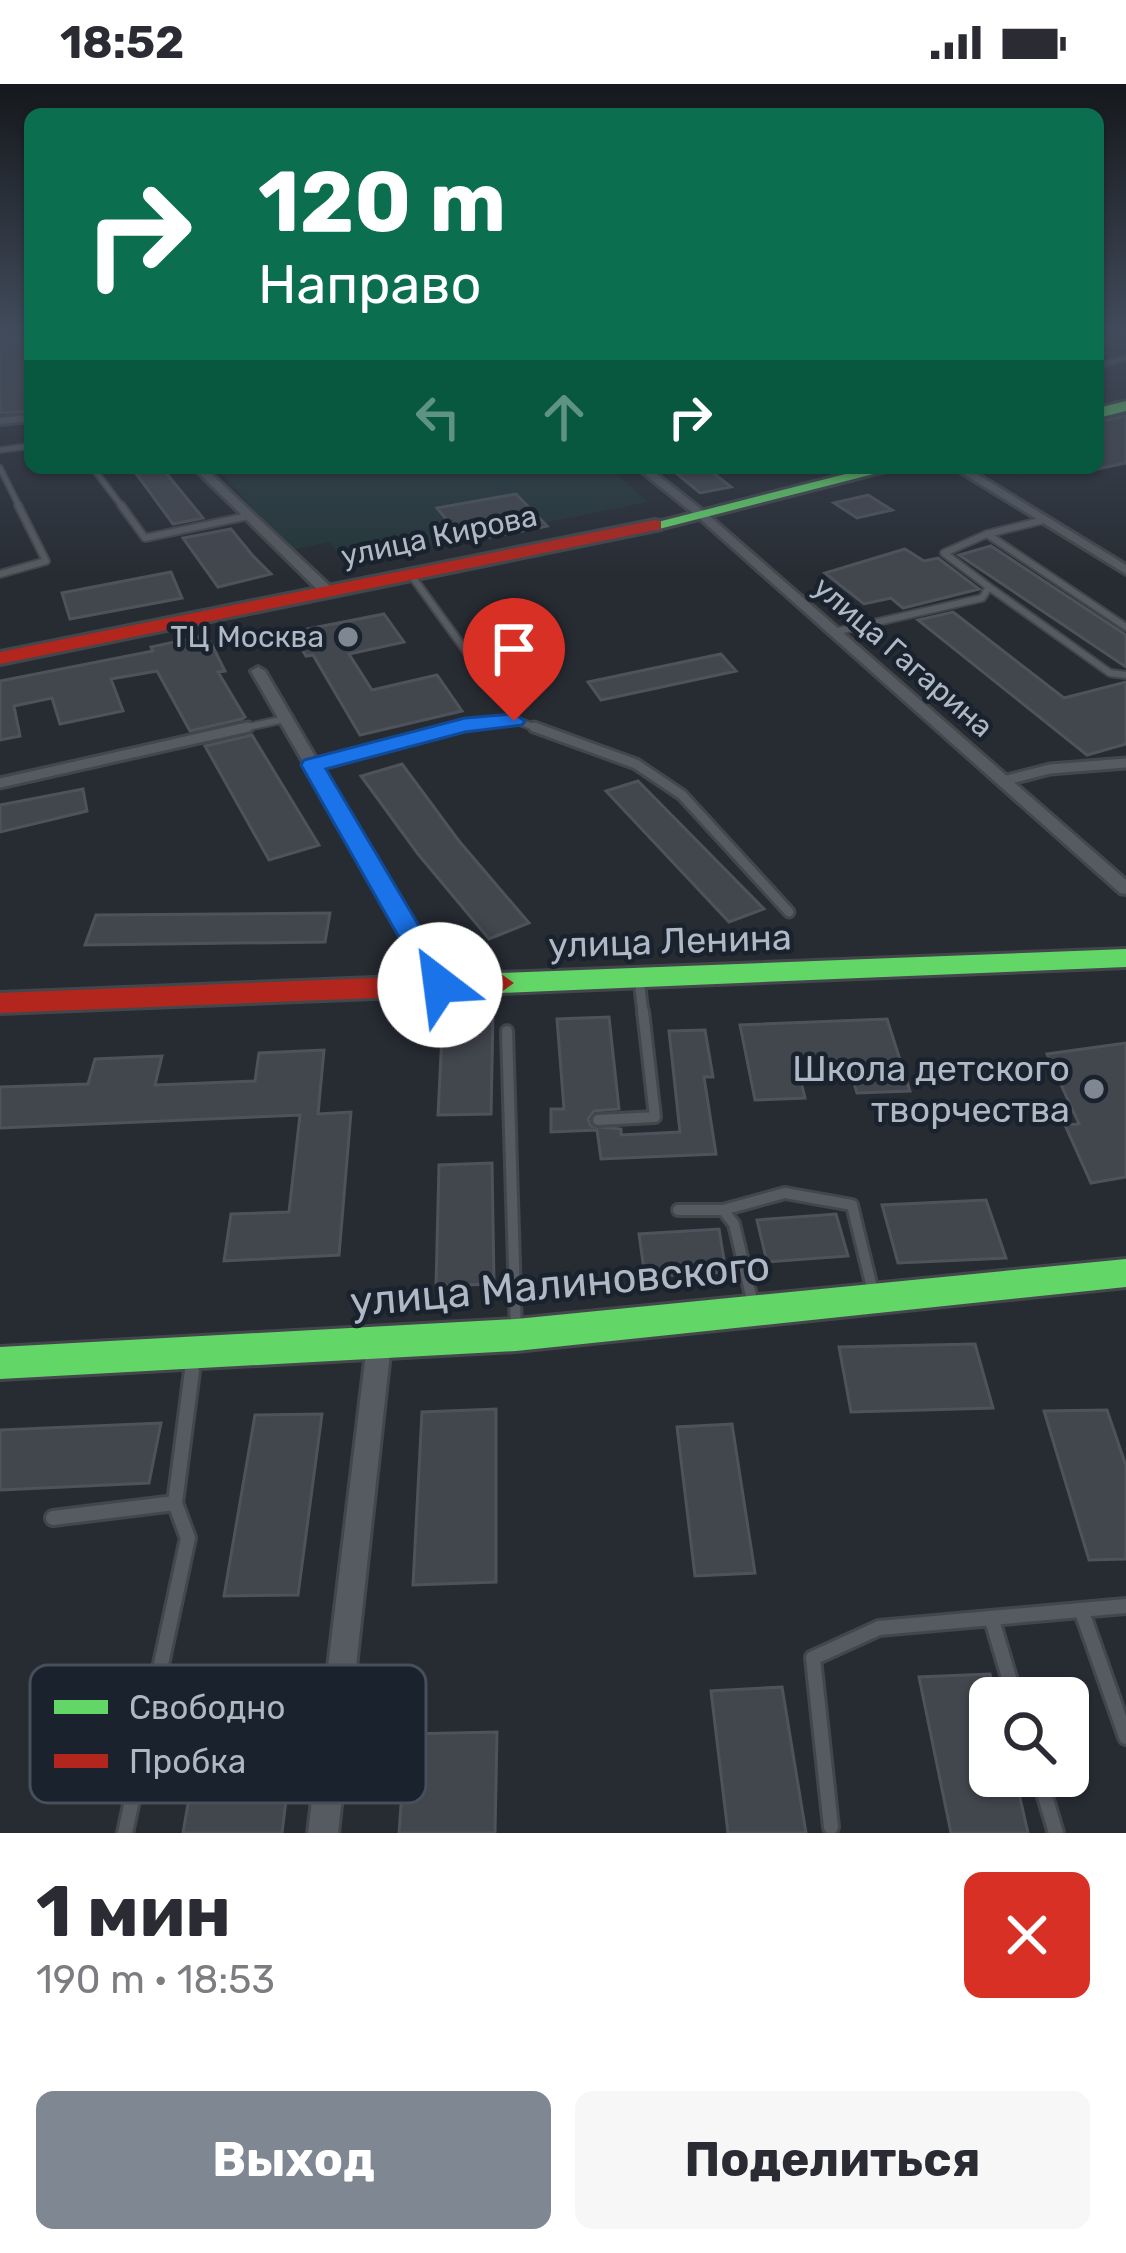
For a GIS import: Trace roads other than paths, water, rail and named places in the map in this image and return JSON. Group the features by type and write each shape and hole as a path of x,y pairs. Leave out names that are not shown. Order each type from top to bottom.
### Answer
{"street":[{"path":"205,474 328,592"},
{"name":"улица Гагарина","path":"650,474 1126,889"},
{"name":"улица Кирова","path":"0,658 702,515 866,474"},
{"path":"969,474 1126,570"},
{"path":"259,671 440,985"},
{"name":"улица Ленина","path":"0,1004 1126,958"},
{"name":"улица Малиновского","path":"0,1363 516,1335 1126,1273"},
{"path":"342,1665 379,1344"},
{"path":"323,1833 326,1803"}],"lane":[{"path":"0,468 46,561 0,574"},
{"path":"97,474 145,538 248,516"},
{"path":"1045,520 988,534 944,553 1110,673 1126,675"},
{"path":"988,534 1126,627"},
{"path":"411,575 487,680"},
{"path":"834,632 982,598 989,587"},
{"path":"0,783 285,718"},
{"path":"312,765 465,725 514,721 636,764 682,795 789,912"},
{"path":"1003,781 1050,769 1126,764"},
{"path":"598,1120 656,1117 639,979"},
{"path":"507,1031 516,1335"},
{"path":"678,1210 723,1210 785,1193 852,1205 875,1299"},
{"path":"723,1210 734,1224 754,1310"},
{"path":"161,1665 188,1538 175,1503 195,1353"},
{"path":"53,1518 175,1503"},
{"path":"831,1828 813,1658 879,1628 1126,1606"},
{"path":"1082,1612 1126,1737"},
{"path":"992,1620 1009,1677"},
{"path":"1045,1797 1056,1833"},
{"path":"125,1833 131,1803"}],"place":[{"name":"ТЦ Москва","path":"348,637"},
{"name":"Школа детского творчества","path":"1094,1089"}]}
